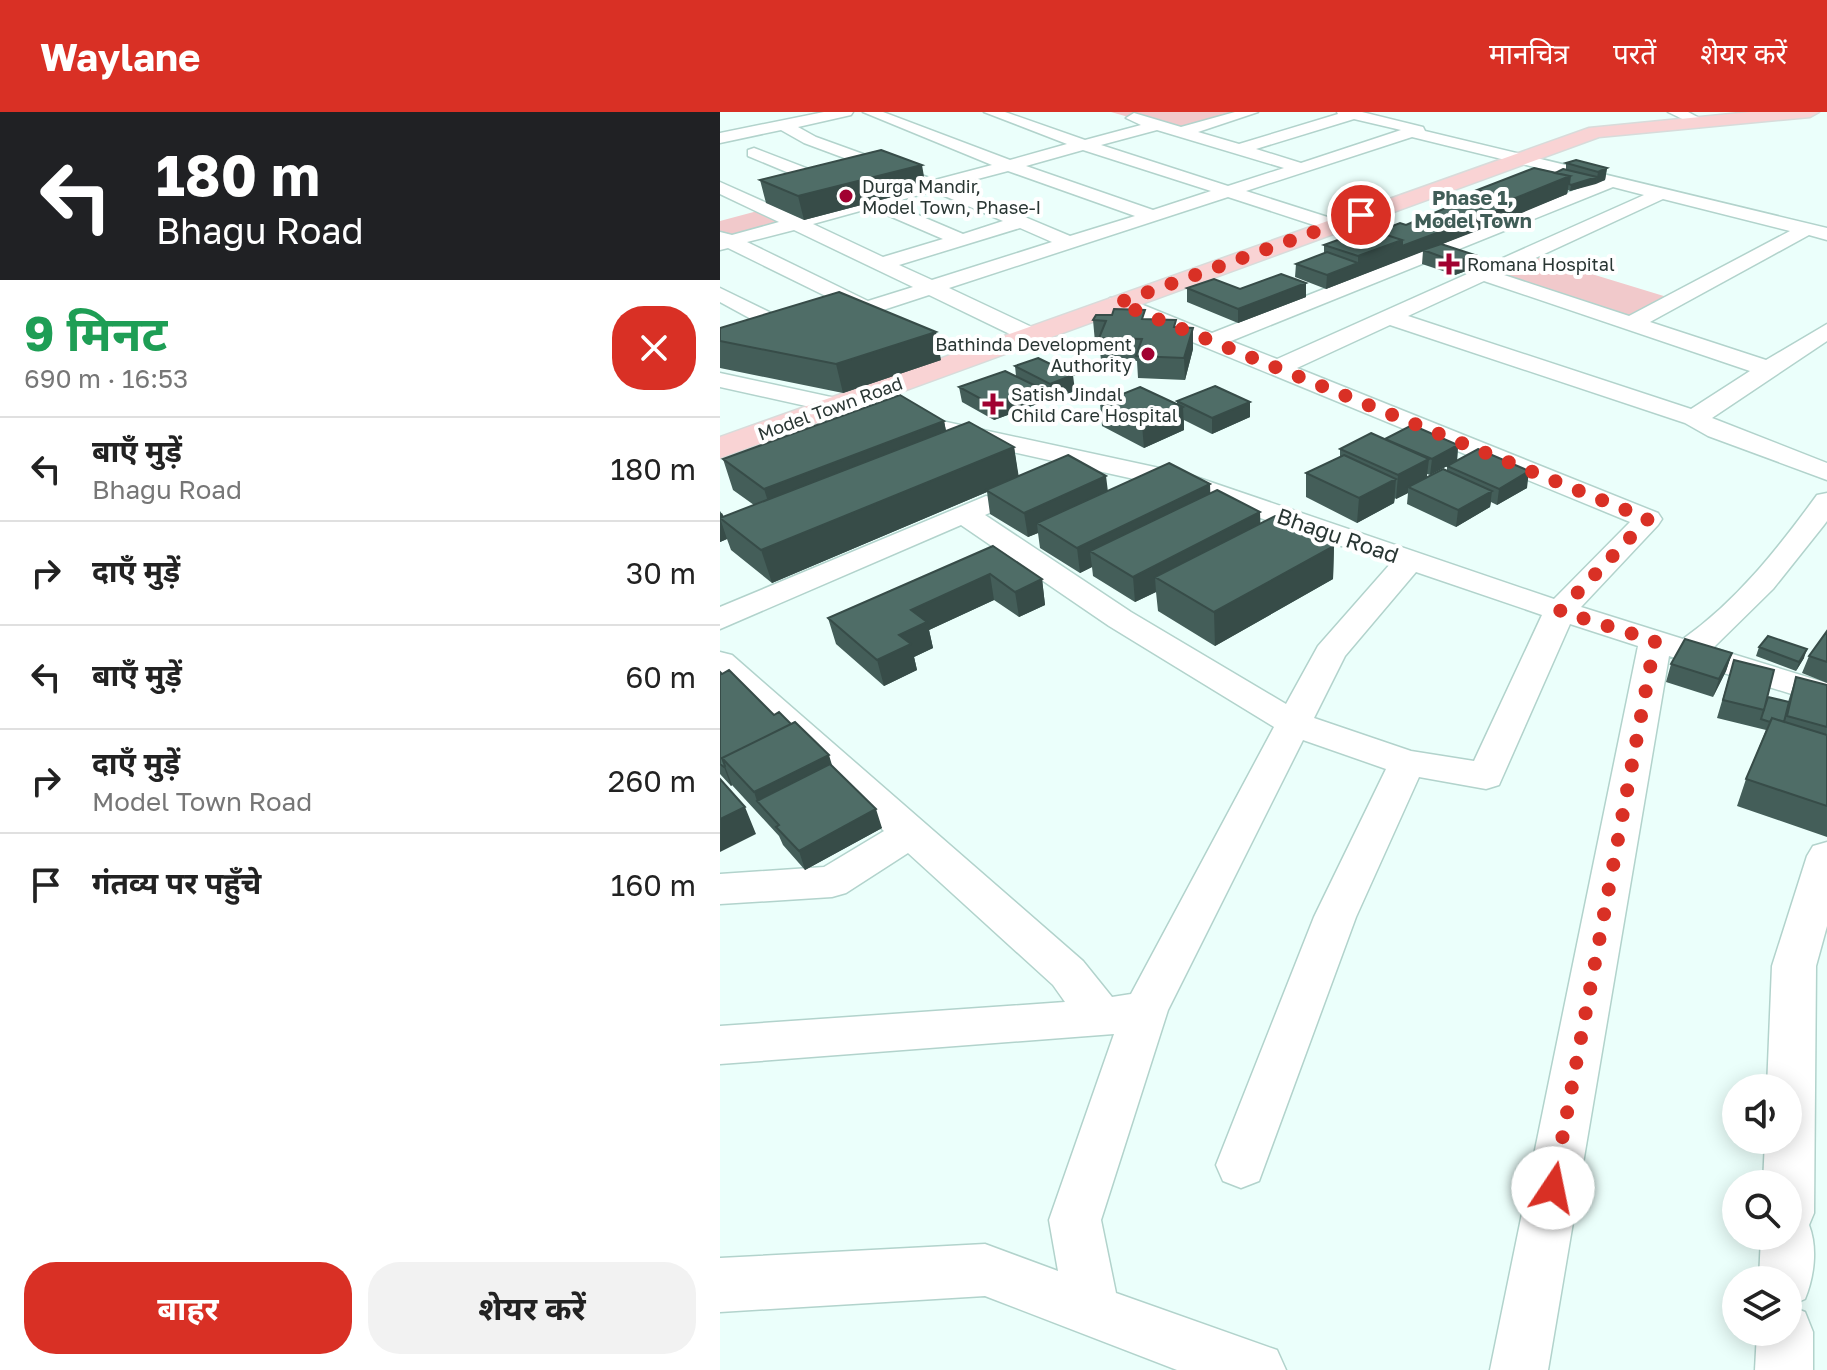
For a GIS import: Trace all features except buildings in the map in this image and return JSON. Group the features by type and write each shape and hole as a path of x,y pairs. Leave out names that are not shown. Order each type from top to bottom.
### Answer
{"main road":[{"name":"Model Town Road","path":"720,448 1596,132 1810,112"}],"street":[{"path":"870,112 1005,164 1154,216"},
{"path":"991,112 1333,225"},
{"path":"1181,132 1251,112"},
{"path":"1675,112 1699,122"},
{"path":"720,138 834,113"},
{"path":"763,341 1418,130 1349,113 1237,150"},
{"path":"1122,115 1301,168"},
{"path":"739,119 763,129"},
{"path":"784,125 810,140 891,168 1070,243"},
{"path":"723,241 938,187 1005,164 1157,125"},
{"path":"1410,132 1817,231"},
{"path":"810,140 748,155 843,181"},
{"path":"755,204 891,168"},
{"path":"1212,341 1613,181"},
{"path":"720,187 1030,335"},
{"path":"1277,368 1662,193"},
{"path":"874,203 959,239"},
{"path":"882,264 1021,222"},
{"path":"1632,323 1817,231"},
{"path":"723,241 866,308"},
{"path":"1482,274 1769,369"},
{"path":"720,294 792,332"},
{"path":"964,514 1120,619 1294,724 1407,763 1486,776 1560,611 1648,519 1118,303"},
{"path":"1389,317 1694,418 1717,431 1827,472"},
{"path":"1694,418 1827,331"},
{"name":"Bhagu Road","path":"720,380 1177,480 1560,611 1827,694"},
{"path":"720,619 1082,460"},
{"path":"1519,1370 1671,646 1707,639 1798,541 1827,501"},
{"path":"1093,1312 1075,1220 1124,1014 1294,724 1330,653 1410,560"},
{"path":"720,662 1068,973 1124,1014"},
{"path":"1241,1165 1335,917 1407,763"},
{"path":"720,889 832,882 910,833"},
{"path":"1789,1170 1794,966 1827,856"},
{"path":"720,1045 1124,1014"},
{"path":"720,1285 985,1270 1234,1366"},
{"path":"1784,1370 1785,1346"}],"shaded area":[{"path":"1111,112 1251,112 1181,132"},
{"path":"765,209 799,223 729,241 720,237 720,221"},
{"path":"1536,257 1667,297 1626,318 1493,275"}],"place":[{"name":"Durga Mandir, Model Town, Phase-I","path":"846,196"},
{"name":"Romana Hospital","path":"1449,264"},
{"name":"Bathinda Development Authority","path":"1148,354"},
{"name":"Satish Jindal Child Care Hospital","path":"993,404"}],"district":[{"name":"Phase 1, Model Town","path":"1473,208"}],"route":[{"path":"1361,215 1118,303 1648,519 1560,611 1655,641 1553,1188"}]}
